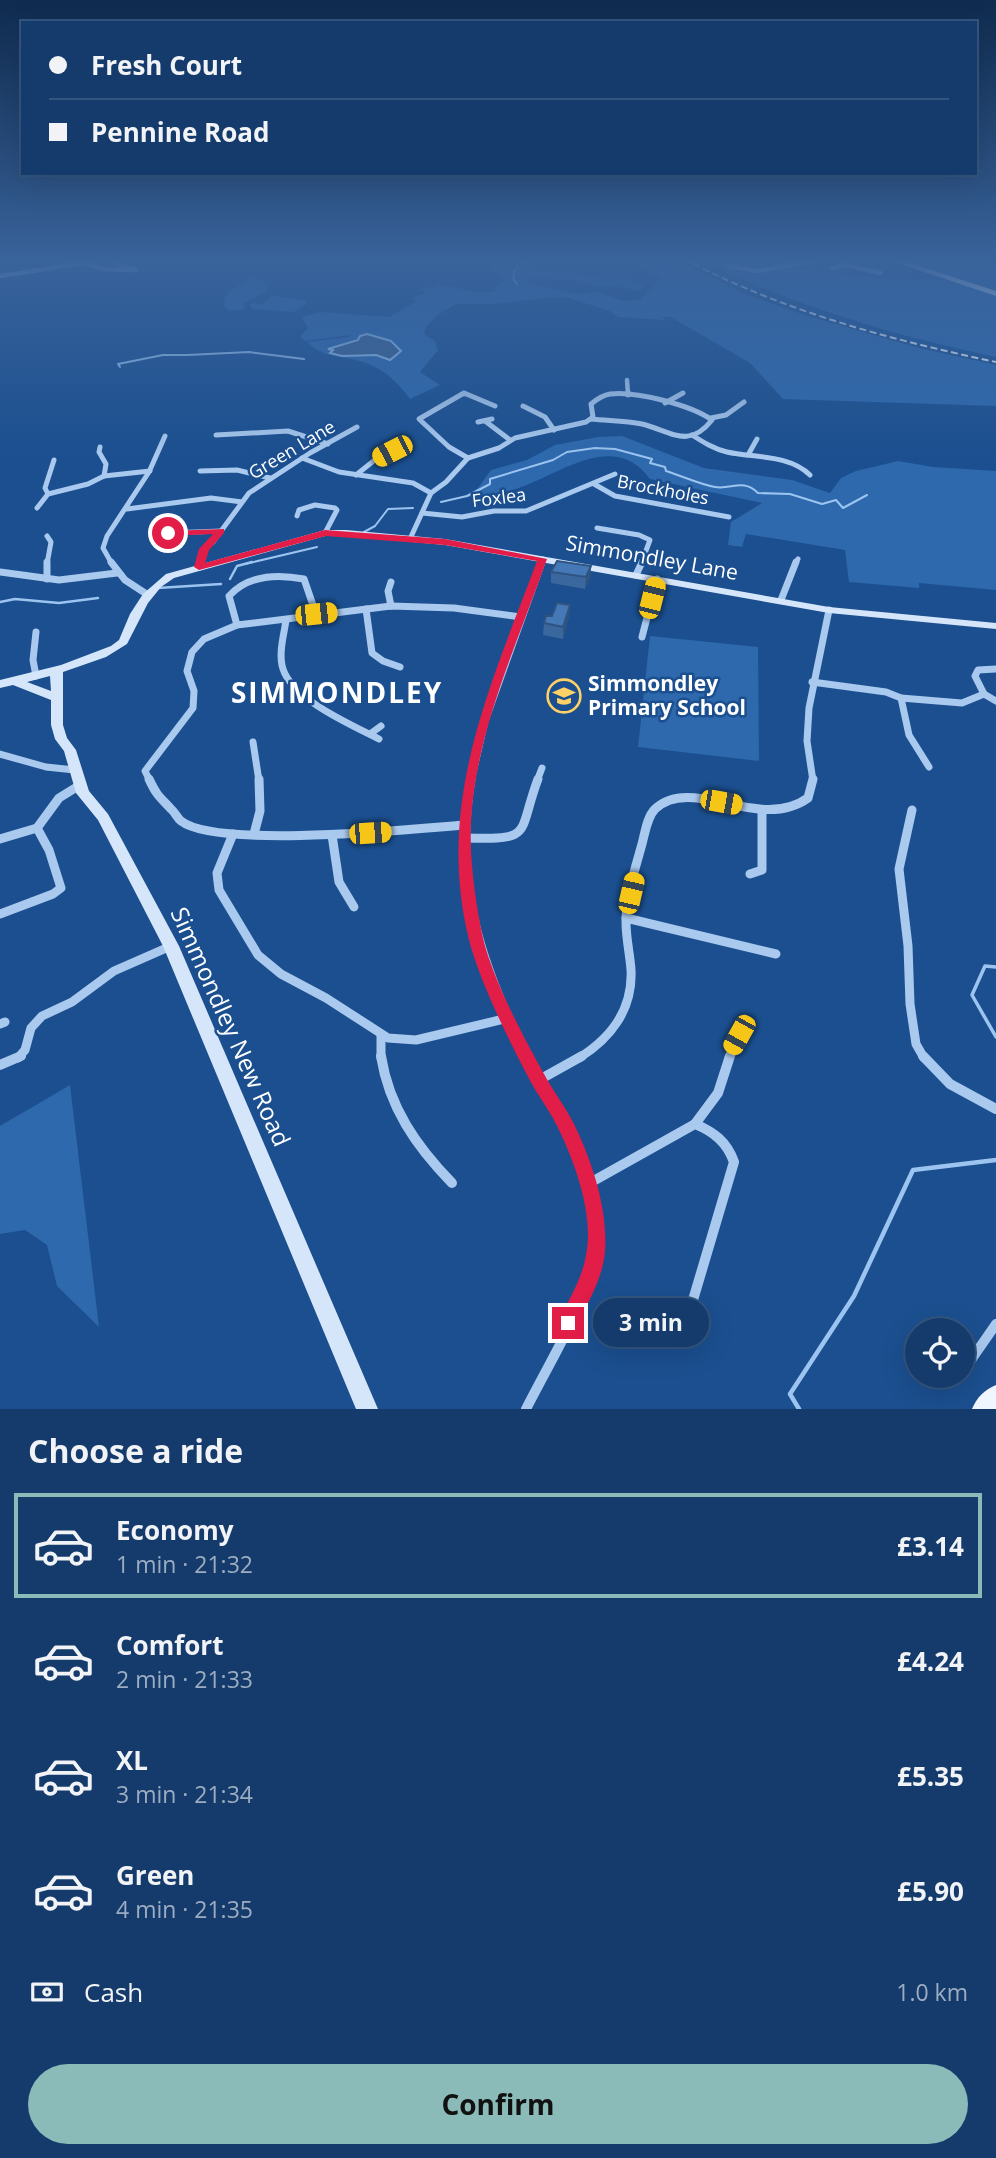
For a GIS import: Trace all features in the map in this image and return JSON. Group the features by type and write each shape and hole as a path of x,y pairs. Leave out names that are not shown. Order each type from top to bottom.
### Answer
{"main road":[{"path":"984,1409 996,1397"}],"street":[{"path":"627,380 628,394"},
{"path":"468,458 449,447 419,419 464,393 495,406"},
{"path":"664,403 683,393"},
{"path":"592,419 589,408 595,400 607,395 628,394 702,412 711,418 726,415 744,402"},
{"path":"534,405 525,407 545,417 554,430"},
{"path":"736,408 746,411"},
{"path":"410,539 413,525 430,501 431,493 446,482 468,458 499,448 510,440 592,419 639,424 671,436 692,435 711,422 711,418"},
{"path":"478,422 489,420 510,440"},
{"name":"Green Lane","path":"199,567 204,549 249,493 302,458 357,427"},
{"path":"216,435 288,430 328,443"},
{"path":"692,435 712,447 796,465 810,475"},
{"path":"148,595 132,587 117,573 109,562 104,542 162,452 165,436"},
{"path":"748,455 757,439"},
{"path":"100,447 99,452 106,464 104,476"},
{"path":"356,475 392,451"},
{"path":"302,458 341,473 418,484 431,493"},
{"path":"48,494 45,488 54,460"},
{"path":"200,471 237,470 271,478"},
{"path":"37,508 48,494 88,484 104,476 149,471"},
{"name":"Foxlea","path":"422,513 451,517 494,511 526,511 615,474"},
{"name":"Brockholes","path":"594,484 615,496 729,517"},
{"path":"127,509 211,499 242,502"},
{"path":"297,516 299,510 309,505 347,510"},
{"path":"325,533 337,510"},
{"path":"597,528 639,535 650,540 649,549 636,575"},
{"path":"168,533 221,531"},
{"name":"Simmondley Lane","path":"16,682 106,654 122,643 154,585 170,576 325,533 410,539 543,559 829,610 996,626"},
{"path":"47,536 51,542 47,579"},
{"path":"526,1409 589,1281 596,1252 595,1223 588,1184 567,1127 539,1080 508,1018 476,940 467,889 465,825 472,772 483,723 543,559"},
{"path":"781,600 798,559"},
{"path":"0,572 75,580 117,573"},
{"path":"237,625 237,616 229,596 235,588 246,583 291,575 304,579 316,614"},
{"path":"642,636 657,579"},
{"path":"391,582 388,591 391,606"},
{"path":"465,825 332,835 233,834 198,829 180,821 172,808 158,798 145,771 193,708 194,691 187,671 191,652 204,639 237,625 391,606 454,608 521,617"},
{"path":"366,609 372,653 383,661 400,667"},
{"path":"539,1080 604,1041 617,1025 628,1003 631,979 626,946 626,918 651,813 664,802 692,798 762,810 792,808 809,797 813,785 807,753 806,721 812,681 829,610"},
{"path":"286,620 282,667 289,681 309,698 379,739"},
{"path":"36,632 33,660 36,676"},
{"name":"Simmondley New Road","path":"57,669 57,725 61,738 70,750 83,793 103,817 172,946 367,1409"},
{"path":"996,669 978,670 975,676 984,694 996,701"},
{"path":"812,681 886,692 901,698 962,703 984,694"},
{"path":"0,684 16,682 55,697"},
{"path":"901,698 903,723 909,738 929,767"},
{"path":"370,734 381,726"},
{"path":"253,741 261,802 261,816 254,834"},
{"path":"0,754 78,778 50,806 37,828 0,839"},
{"path":"465,838 493,839 520,835 525,829 531,791 542,768"},
{"path":"750,874 762,870 762,810"},
{"path":"912,810 899,869 908,946 910,1004 916,1044 928,1064 950,1084 996,1109"},
{"path":"0,914 53,894 61,888 49,850 37,828"},
{"path":"233,834 217,873 219,890 258,955 281,974 360,1019 381,1035 416,1040 508,1018"},
{"path":"332,835 334,869 346,898 354,907"},
{"path":"626,918 776,954"},
{"path":"0,1065 23,1055 29,1043 29,1030 40,1016 73,1002 87,988 108,974 172,946"},
{"path":"588,1184 695,1124 718,1093 732,1049 746,1022"},
{"path":"381,1035 381,1061 386,1086 395,1107 419,1148 452,1183"},
{"path":"682,1337 734,1162 730,1149 716,1132 695,1124"},
{"path":"975,1355 996,1324"}],"shaded area":[{"path":"306,325 428,325 424,334 435,341 438,350 420,372 440,385 410,399 392,378 378,368 323,352 307,342 351,335 305,341 300,337 308,328","holes":["382,337 401,350 386,360 373,356 338,355 331,353 333,351 330,348 360,338"]},
{"path":"684,325 838,325 919,348 996,365 996,406 783,399 750,363"},
{"path":"868,325 996,325 996,357 920,339"},
{"path":"367,334 391,341 401,351 390,360 376,355 342,356 330,353 333,350 328,349 358,340 360,336"},
{"path":"622,436 704,468 792,480 830,493 841,478 856,471 898,461 933,467 996,471 996,590 919,583 919,588 849,582 845,550 746,534 742,547 728,545 731,522 762,503 650,479 636,464 620,458 586,460 516,489 462,498 478,488 491,470 527,460 555,445 598,437"},
{"path":"650,636 758,647 759,761 638,747"},
{"path":"70,1085 99,1327 57,1286 47,1245 25,1230 0,1234 0,1126"}],"building":[{"path":"557,561 591,566 586,577 551,572"},
{"path":"557,603 570,605 563,627 544,623 546,616 552,616"}],"waterway":[{"path":"187,355 249,352 304,359"},
{"path":"120,367 118,364 163,355 186,355"},
{"path":"441,502 467,496 490,484 490,479 553,460 567,452 595,448 615,449 652,459 650,463 665,467 666,471 715,487 742,485 758,493 790,494 822,504 836,500 843,508 867,495"},
{"path":"364,532 375,526 388,509 413,508"},
{"path":"245,564 317,547"},
{"path":"230,579 237,566 252,562"},
{"path":"158,588 221,584"},
{"path":"0,602 15,599 59,603 98,598"},
{"path":"996,967 985,966 972,995 996,1037"},
{"path":"799,1409 790,1394 854,1296 913,1170 996,1160"}],"railway":[{"path":"848,325 915,344 996,362"}],"place":[{"name":"Simmondley Primary School","path":"564,696"}],"district":[{"name":"SIMMONDLEY","path":"337,693"}],"route":[{"path":"168,533 221,531 204,549 199,567 325,533 445,542 543,559 483,723 472,772 465,825 465,864 476,940 489,975 539,1080 567,1127 588,1184 595,1223 596,1252 589,1281 568,1323"}]}
